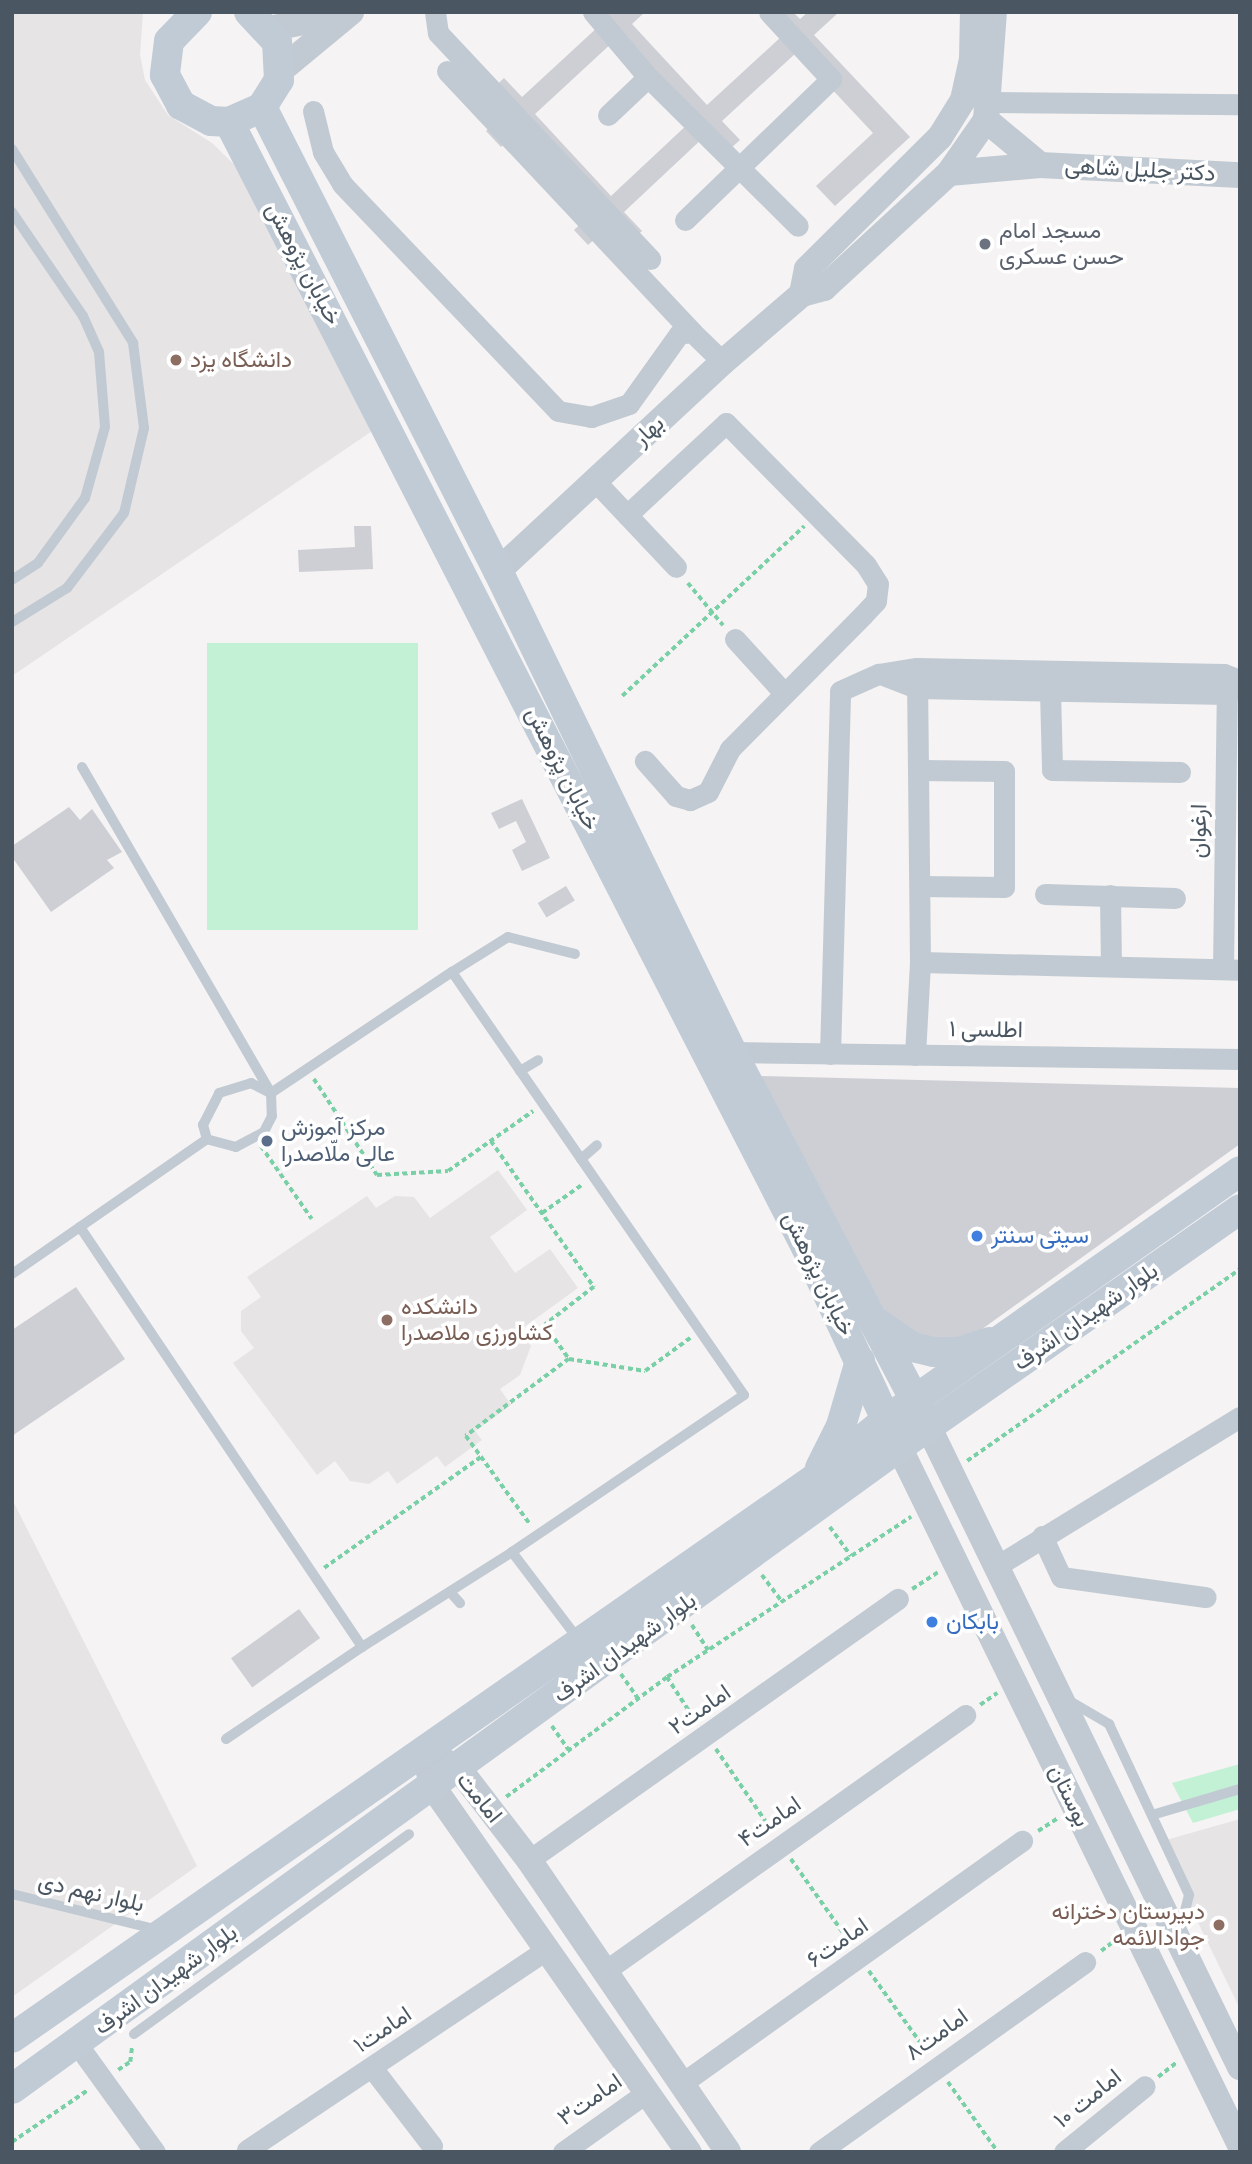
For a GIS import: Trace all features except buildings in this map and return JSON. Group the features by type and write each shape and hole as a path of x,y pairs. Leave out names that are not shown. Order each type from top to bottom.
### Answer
{"main road":[{"path":"182,17 165,58 171,91 195,115 229,122 262,107 275,90 281,70 281,56 259,21"},
{"name":"خیابان پژوهش","path":"262,107 498,571 732,1052 929,1428"},
{"name":"خیابان پژوهش","path":"229,122 436,519 860,1361 899,1447"},
{"name":"بلوار شهیدان اشرف","path":"12,2038 162,1930 814,1479 886,1420 916,1402 1240,1171"},
{"name":"بلوار شهیدان اشرف","path":"12,2089 77,2044 188,1979 361,1854 433,1787 899,1447 1240,1209"},
{"path":"874,1321 912,1347 933,1352 959,1352 1009,1336"},
{"path":"814,1479 841,1426 860,1361"}],"street":[{"path":"259,21 350,12"},
{"path":"281,70 350,12"},
{"path":"435,12 438,33 650,259"},
{"path":"593,12 648,77 798,226"},
{"path":"685,220 831,79 769,12"},
{"name":"بهار","path":"802,294 807,269 940,137 963,100 972,59 973,12"},
{"path":"994,12 988,111 1040,165"},
{"path":"447,71 723,362"},
{"path":"607,115 648,77"},
{"path":"988,111 1240,104"},
{"path":"313,111 323,152 342,184 558,411 591,417 629,404 673,340 692,331"},
{"name":"بهار","path":"498,571 723,362 802,294 824,288 949,173 988,111"},
{"name":"دکتر جلیل شاهی","path":"949,173 1040,165 1240,175"},
{"path":"627,515 726,424 866,565 877,592 863,615 783,692 730,749 717,781 705,794 690,800 676,796 645,761"},
{"path":"595,481 676,567"},
{"path":"735,639 783,692"},
{"path":"830,1054 840,691 877,674 917,668 1210,673 1235,686"},
{"path":"877,674 917,688 1050,691 1235,686"},
{"name":"ارغوان","path":"1231,970 1235,686"},
{"path":"915,1055 920,962 920,770 917,688"},
{"path":"1050,691 1052,770 1181,772"},
{"path":"920,770 1004,771 1004,887 920,886"},
{"path":"1045,894 1175,898"},
{"path":"1110,895 1111,967"},
{"path":"920,962 1231,970"},
{"name":"اطلسی ۱","path":"732,1052 1240,1059"},
{"path":"995,1567 1240,1417"},
{"name":"بوستان","path":"929,1428 1010,1600 1240,2067"},
{"name":"بوستان","path":"899,1447 1240,2145"},
{"path":"1042,1536 1060,1577 1206,1597"},
{"name":"امامت۲","path":"529,1860 708,1738 898,1599"},
{"path":"982,1617 1010,1600"},
{"name":"امامت۴","path":"605,1971 965,1716"},
{"name":"امامت","path":"423,1750 459,1769 529,1860 729,2152"},
{"name":"امامت","path":"423,1750 433,1787 689,2152"},
{"name":"امامت۶","path":"681,2084 861,1959 1023,1841"},
{"name":"امامت۱","path":"247,2150 373,2069 547,1949"},
{"name":"امامت۸","path":"819,2152 1085,1962"},
{"path":"77,2044 155,2152"},
{"path":"373,2069 432,2146"},
{"name":"امامت ۱۰","path":"1064,2152 1145,2086"},
{"name":"امامت۳","path":"563,2152 647,2092"}],"lane":[{"path":"12,149 133,343 144,428 124,513 67,588 12,622"},
{"path":"12,212 83,316 99,352 105,427 85,498 38,563 12,580"},
{"path":"82,767 271,1093 272,1116 256,1139 236,1147 207,1139"},
{"path":"271,1093 508,937 575,954"},
{"path":"226,1739 362,1647 604,1495 734,1408 744,1395 452,972"},
{"path":"520,1071 538,1060"},
{"path":"207,1139 203,1125 219,1093 251,1083 271,1093"},
{"path":"12,1274 207,1139"},
{"path":"581,1159 597,1145"},
{"path":"80,1227 362,1647"},
{"path":"512,1552 580,1641"},
{"path":"450,1592 460,1603"},
{"path":"1057,1694 1109,1724 1189,1895 1178,1942"},
{"path":"1152,1815 1240,1789"},
{"path":"361,1854 409,1834"},
{"name":"بلوار نهم دی","path":"12,1895 162,1930"},
{"path":"134,2034 188,1979"}],"path":[{"path":"622,696 816,514"},
{"path":"676,567 735,639"},
{"path":"307,1069 377,1175 449,1171 543,1104"},
{"path":"256,1139 312,1219"},
{"path":"491,1141 594,1287 545,1325 569,1359"},
{"path":"541,1213 593,1177"},
{"path":"951,1472 1240,1269"},
{"path":"538,1535 466,1436 569,1359 645,1371 700,1331"},
{"path":"314,1575 481,1457"},
{"path":"488,1810 667,1677 928,1506"},
{"path":"828,1524 851,1556"},
{"path":"898,1599 954,1561"},
{"path":"759,1572 782,1602"},
{"path":"689,1620 708,1650"},
{"path":"618,1669 638,1698"},
{"path":"667,1677 782,1846 998,2152"},
{"path":"965,1716 1013,1682"},
{"path":"546,1718 569,1750"},
{"path":"1023,1841 1074,1807"},
{"path":"1085,1962 1133,1927"},
{"path":"12,2142 130,2062 134,2034"},
{"path":"1145,2086 1193,2050"}],"shaded area":[{"name":"دانشگاه یزد","path":"12,12 143,12 140,55 145,80 168,115 212,143 245,175 375,429 12,676"},
{"name":"دانشکده کشاورزی ملاصدرا","path":"498,1170 527,1210 490,1237 515,1273 550,1249 578,1288 520,1330 531,1346 520,1375 500,1389 511,1405 475,1431 482,1440 445,1467 437,1456 397,1484 388,1471 369,1484 350,1481 335,1461 317,1475 233,1363 254,1348 241,1331 241,1311 261,1297 247,1277 367,1196 376,1208 395,1196 414,1197 430,1218"},
{"path":"12,1499 197,1866 12,1997"},
{"name":"دبیرستان دخترانه جوادالائمه","path":"1240,1819 1240,2009 1159,1842"}],"green space":[{"path":"207,643 418,643 418,930 207,930"},
{"path":"1240,1764 1240,1809 1193,1823 1172,1783"}],"place":[{"name":"مسجد امام حسن عسکری","path":"985,244"},
{"name":"دانشگاه یزد","path":"176,360"},
{"name":"مرکز آموزش عالی ملّاصدرا","path":"267,1141"},
{"name":"سیتی سنتر","path":"977,1236"},
{"name":"دانشکده کشاورزی ملاصدرا","path":"387,1320"},
{"name":"بابکان","path":"932,1622"},
{"name":"دبیرستان دخترانه جوادالائمه","path":"1219,1925"}]}
